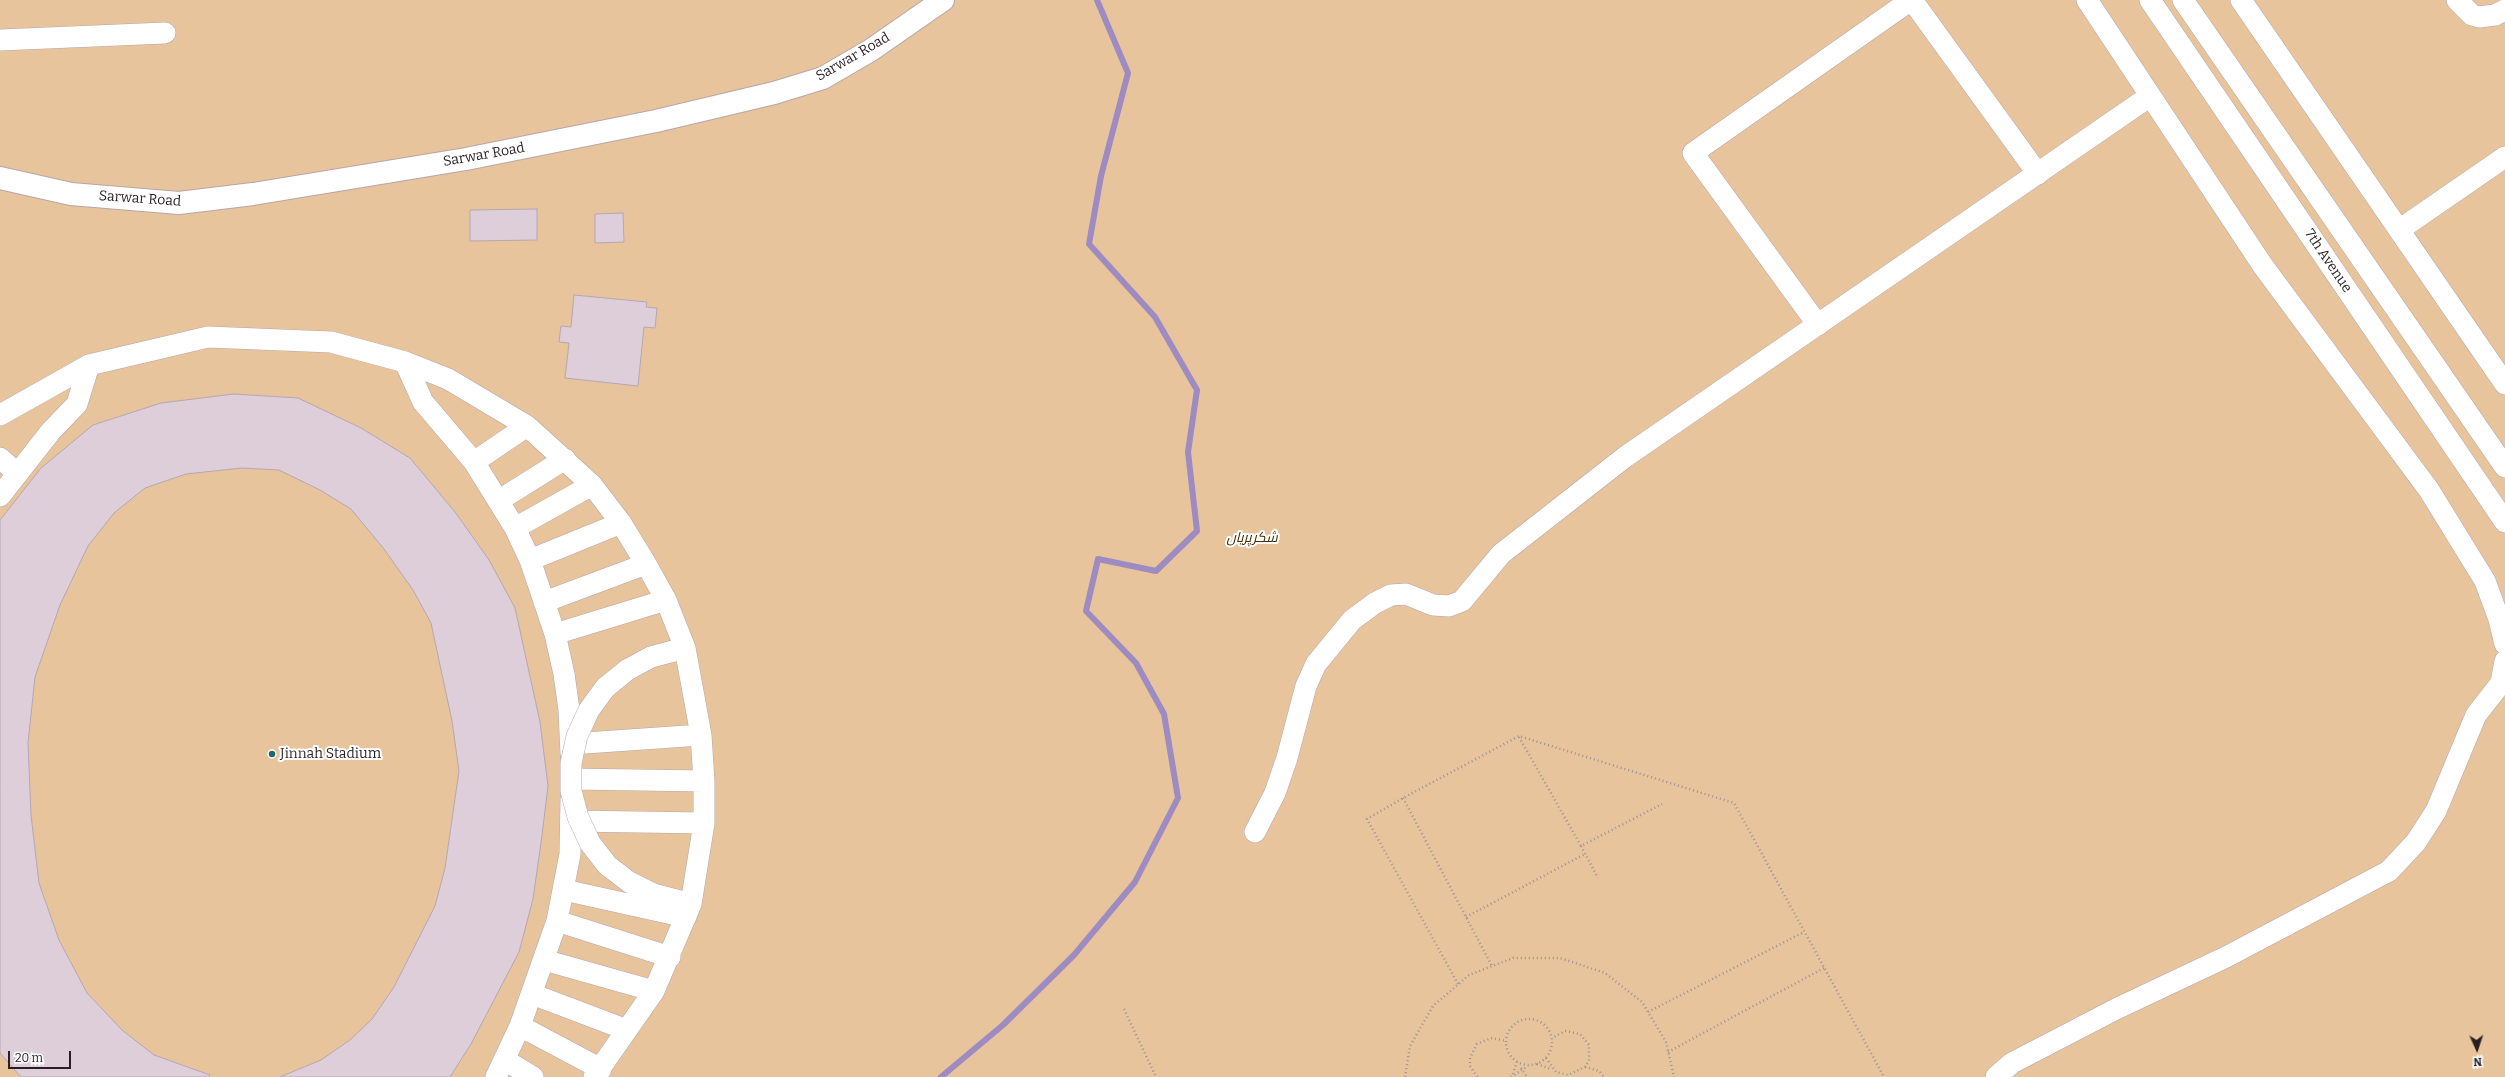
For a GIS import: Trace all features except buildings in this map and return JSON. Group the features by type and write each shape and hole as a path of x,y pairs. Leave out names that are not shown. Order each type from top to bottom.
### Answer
{"main road":[{"name":"Sarwar Road","path":"0,178 71,194 179,203 253,194 466,159 656,121 774,93 823,78 872,50 942,0"}],"street":[{"path":"1818,325 1693,153 1911,0 2038,174"},
{"path":"2087,0 2263,266 2429,490 2485,581 2499,619 2505,644"},
{"name":"7th Avenue","path":"2150,0 2505,522"},
{"name":"7th Avenue","path":"2184,0 2505,468"},
{"path":"2241,0 2505,384"},
{"path":"2457,0 2464,9 2479,17 2495,15 2505,10"},
{"path":"0,40 165,33"},
{"path":"1255,832 1275,793 1311,675 1316,664 1352,620 1375,602 1391,595 1406,594 1433,605 1449,606 1462,601 1501,554 1624,457 2150,96"},
{"path":"2399,230 2505,157"},
{"path":"0,415 88,365 208,337 331,342 405,362 448,379 527,426 592,485 621,523 646,564 666,600 685,648 701,735 704,781 704,823 689,911 670,957 654,991 597,1073 520,1026"},
{"path":"405,362 423,402 474,462 515,528 530,560 554,634 569,710 572,821 564,890 557,921 532,994 520,1026 500,1068 533,1077"},
{"path":"0,496 51,431 77,404 88,365"},
{"path":"474,462 527,426"},
{"path":"0,458 17,473"},
{"path":"498,501 565,459"},
{"path":"515,528 592,485"},
{"path":"530,560 621,523"},
{"path":"544,602 646,564"},
{"path":"554,634 666,600"},
{"path":"685,648 651,657 627,670 605,688 589,710 577,736 571,763 571,791 578,817 590,842 607,865 629,882 689,911"},
{"path":"1996,1077 2012,1063 2116,1009 2226,957 2389,871 2416,842 2436,812 2476,715 2501,683 2505,661"},
{"path":"571,744 701,735"},
{"path":"571,779 704,781"},
{"path":"572,821 704,823"},
{"path":"564,890 689,911"},
{"path":"557,921 670,957"},
{"path":"544,960 654,991"},
{"path":"532,994 627,1030"}],"path":[{"path":"1519,736 1598,878"},
{"path":"1458,984 1367,819 1519,736 1734,803 1884,1077"},
{"path":"1403,798 1492,966"},
{"path":"1581,846 1662,804"},
{"path":"1466,917 1585,854"},
{"path":"1648,1012 1804,932"},
{"path":"1405,1077 1410,1046 1433,1006 1469,975 1513,958 1560,958 1605,973 1642,1002 1666,1042 1674,1077"},
{"path":"1668,1052 1824,968"},
{"path":"1124,1009 1156,1077"},
{"path":"1512,1076 1521,1068 1531,1065 1546,1058 1552,1038 1545,1025 1539,1020 1524,1019 1511,1028 1506,1041 1517,1061 1531,1065 1544,1066 1568,1076 1585,1068 1599,1071 1604,1077"},
{"path":"1552,1038 1565,1031 1580,1034 1586,1039 1591,1053 1585,1068"},
{"path":"1477,1077 1470,1066 1470,1058 1477,1044 1491,1038 1506,1041"},
{"path":"1546,1058 1560,1077"},
{"path":"1512,1076 1517,1061"},
{"path":"1521,1068 1527,1077"}],"green space":[{"name":"شکرپریاں","path":"0,0 2505,0 2505,1077 0,1077"}],"waterway":[{"path":"941,1077 1003,1025 1074,955 1135,882 1178,798 1164,714 1136,663 1086,611 1098,559 1156,571 1197,531 1188,452 1197,390 1155,317 1089,244 1101,176 1128,73 1097,0"}],"place":[{"name":"Jinnah Stadium","path":"272,754"}]}
